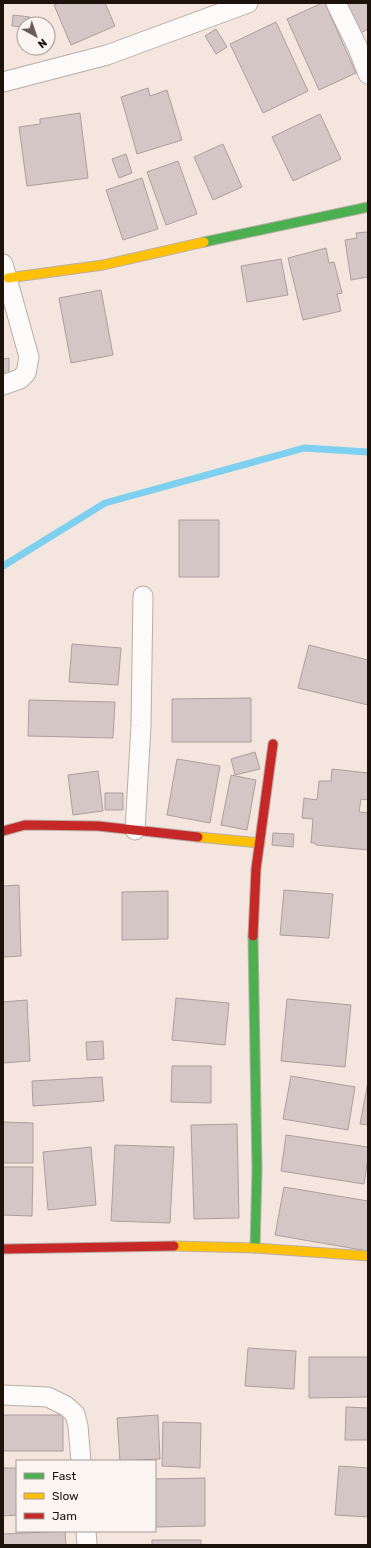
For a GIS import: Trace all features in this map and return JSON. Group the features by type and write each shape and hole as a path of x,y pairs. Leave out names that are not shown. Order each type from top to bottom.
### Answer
{"street":[{"path":"3,82 107,55 248,3"},
{"path":"336,3 358,48 368,74"},
{"path":"3,384 20,380 26,373 29,357 5,271 103,266 247,232 368,207"},
{"path":"135,830 141,710 143,596"},
{"path":"255,1248 257,1170 253,922 256,869 273,744"},
{"path":"3,831 25,825 98,826 260,843"},
{"path":"3,1249 165,1246 255,1248 368,1256"},
{"path":"3,1395 48,1397 66,1406 75,1414 78,1426 81,1460"},
{"path":"86,1532 86,1545"}],"building":[{"path":"59,3 105,3 115,26 71,45 54,5"},
{"path":"325,3 356,73 319,90 287,19"},
{"path":"343,3 368,3 368,29 357,35"},
{"path":"13,15 22,16 16,16 16,26 12,26"},
{"path":"276,22 308,91 263,113 230,44"},
{"path":"216,29 227,47 216,54 205,36"},
{"path":"148,88 150,96 167,90 182,140 137,154 121,97"},
{"path":"80,113 88,178 27,186 19,127 40,124 40,119"},
{"path":"320,114 341,159 293,181 272,137"},
{"path":"223,144 242,187 213,200 194,157"},
{"path":"126,154 132,173 119,178 112,159"},
{"path":"178,161 197,214 166,225 147,172"},
{"path":"142,178 158,229 123,240 106,190"},
{"path":"368,232 368,277 351,280 345,240 357,238 356,233"},
{"path":"326,248 329,263 334,262 342,293 337,294 341,311 303,320 288,258"},
{"path":"281,259 288,295 247,302 241,266"},
{"path":"101,290 113,355 71,363 59,298"},
{"path":"9,358 9,374 3,374 3,359"},
{"path":"179,520 219,520 219,577 179,577"},
{"path":"72,644 121,648 118,685 69,682"},
{"path":"309,645 368,660 368,705 298,688"},
{"path":"251,698 251,742 172,742 172,699"},
{"path":"29,700 115,702 113,738 28,736"},
{"path":"255,752 260,769 235,775 231,759"},
{"path":"177,759 220,766 210,823 167,815"},
{"path":"332,769 368,773 368,800 361,799 359,812 368,813 368,850 316,845 315,843 311,843 313,819 302,818 304,798 317,800 319,781 331,781"},
{"path":"98,771 103,811 73,815 68,775"},
{"path":"231,775 256,780 247,830 221,825"},
{"path":"105,793 123,793 123,810 105,810"},
{"path":"273,833 294,834 293,847 272,845"},
{"path":"19,885 21,956 3,957 3,886"},
{"path":"284,890 333,894 329,938 280,935"},
{"path":"168,891 168,939 122,940 122,892"},
{"path":"176,998 229,1003 225,1045 172,1040"},
{"path":"287,999 351,1005 345,1067 281,1061"},
{"path":"27,1000 30,1061 3,1063 3,1002"},
{"path":"103,1041 104,1059 87,1060 86,1042"},
{"path":"172,1066 211,1066 211,1103 171,1102"},
{"path":"291,1076 355,1087 348,1130 283,1119"},
{"path":"102,1077 104,1101 33,1106 32,1081"},
{"path":"368,1082 368,1125 360,1124"},
{"path":"3,1122 33,1123 33,1163 3,1163"},
{"path":"237,1124 239,1218 194,1219 191,1125"},
{"path":"286,1135 368,1147 364,1184 281,1171"},
{"path":"115,1145 174,1147 170,1223 111,1221"},
{"path":"91,1147 96,1205 48,1210 43,1152"},
{"path":"3,1167 33,1167 32,1216 3,1215"},
{"path":"284,1187 368,1201 368,1251 275,1235"},
{"path":"248,1348 296,1351 294,1389 245,1386"},
{"path":"309,1357 368,1357 368,1397 309,1398"},
{"path":"346,1407 368,1408 368,1440 345,1440"},
{"path":"3,1415 63,1415 63,1451 3,1451"},
{"path":"158,1415 160,1459 120,1460 117,1418"},
{"path":"163,1422 201,1423 200,1468 162,1466"},
{"path":"339,1466 368,1468 368,1517 335,1515"},
{"path":"3,1468 16,1468 16,1515 3,1516"},
{"path":"205,1478 205,1526 156,1527 156,1479"},
{"path":"65,1532 66,1545 3,1545 3,1534"},
{"path":"152,1540 201,1540 201,1545 152,1545"}],"waterway":[{"path":"3,566 105,503 304,448 368,452"}],"traffic: fast":[{"path":"204,242 368,207"},
{"path":"253,936 257,1170 255,1248"}],"traffic: slow":[{"path":"8,278 103,265 204,242"},
{"path":"198,837 260,843"},
{"path":"174,1246 255,1248 368,1256"}],"traffic: jam":[{"path":"253,936 256,869 273,744"},
{"path":"3,831 25,825 98,826 198,837"},
{"path":"3,1249 174,1246"}]}
